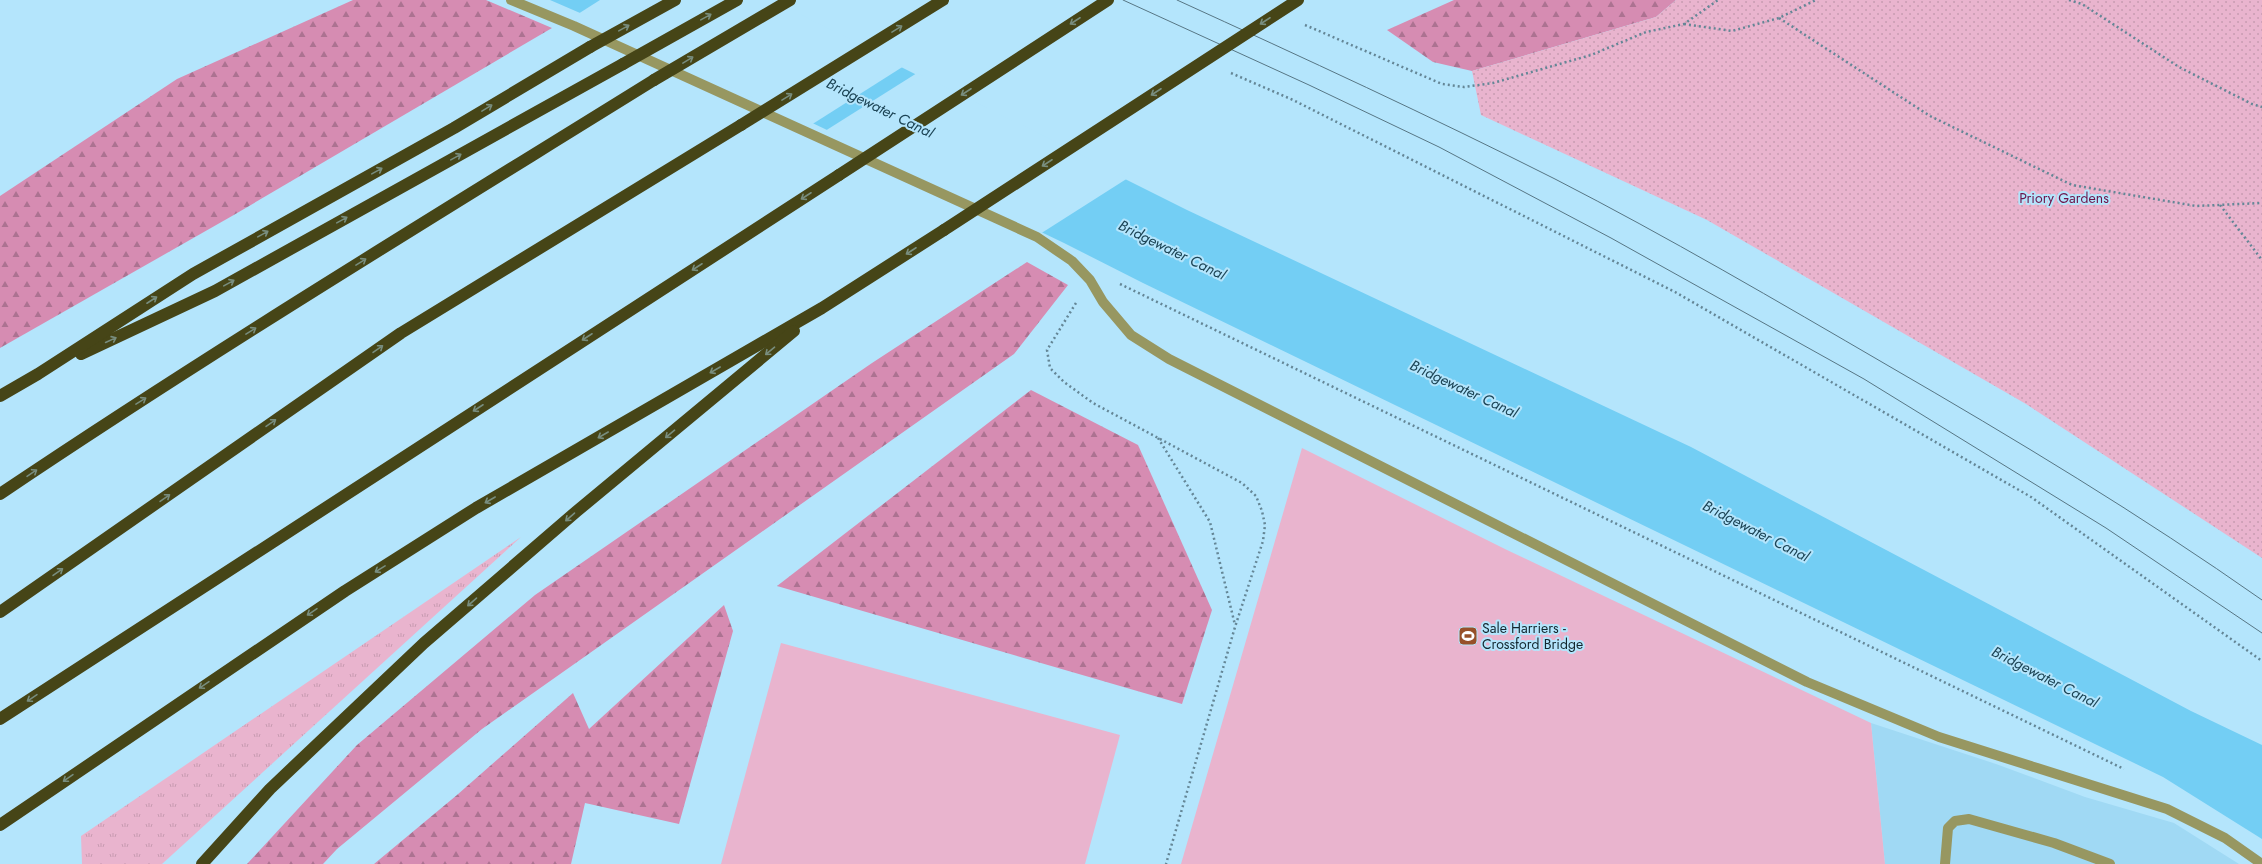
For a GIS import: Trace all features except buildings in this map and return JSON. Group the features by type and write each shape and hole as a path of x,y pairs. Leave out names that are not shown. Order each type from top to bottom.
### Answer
{"highway":[{"path":"0,396 38,374 193,274 454,128 590,47 674,0"},
{"path":"38,374 215,291 737,0"},
{"path":"0,494 94,431 331,281 654,80 790,0"},
{"path":"0,612 401,333 944,0"},
{"path":"0,719 1108,0"},
{"path":"0,825 344,591 476,508 822,308 1298,0"},
{"path":"202,864 270,789 424,643 577,511 822,308"}],"lane":[{"path":"511,0 574,26 1037,237 1072,261 1090,280 1103,302 1131,335 1169,359 1806,682 1940,737 2166,809 2225,838 2262,864"},
{"path":"1945,864 1948,828 1955,821 1969,819 2054,843 2110,864"}],"path":[{"path":"1684,24 1718,0"},
{"path":"1304,25 1442,84 1464,87 1500,81 1591,55 1646,32 1684,24 1732,31 1779,18 1816,0"},
{"path":"2069,0 2082,4 2179,67 2262,108"},
{"path":"1779,18 1930,116 2072,185 2196,206 2262,203"},
{"path":"1229,72 1293,100 1676,292 2031,497 2262,661"},
{"path":"2220,206 2262,260"},
{"path":"1166,864 1235,626 1263,541 1265,525 1256,496 1242,483 1158,437 1093,404 1064,382 1050,368 1047,350 1090,280 1104,277 2125,769"},
{"path":"1158,437 1210,522 1235,626"}],"shaded area":[{"path":"1871,723 1996,764 2085,797 2174,823 2239,864 1885,864"}],"green space":[{"path":"353,0 486,0 552,28 232,216 0,348 0,196 177,79"},
{"path":"1454,0 1676,0 1656,17 1472,71 1433,62 1387,30"},
{"name":"Priory Gardens","path":"1676,0 2262,0 2262,558 2026,404 1707,220 1481,115 1472,71 1656,17"},
{"path":"1027,262 1068,285 1014,354 482,729 337,849 323,864 247,864 357,745 535,595 872,363"},
{"path":"1031,390 1138,445 1212,610 1182,704 777,586"},
{"name":"Sale Harriers - Crossford Bridge","path":"1302,448 1507,550 1871,723 1885,864 1181,864"},
{"path":"521,537 162,864 82,864 81,836"},
{"path":"724,605 733,631 679,824 585,803 571,864 374,864 457,795 573,693 589,729"},
{"path":"781,643 1120,735 1085,864 721,864"}],"water":[{"name":"Bridgewater Canal","path":"550,0 767,0 1187,210 1691,447 2191,711 2262,745 2262,839 2163,777 1143,283 1064,243 594,19"}],"pier":[{"path":"600,0 771,0 904,66 811,125 578,14"},
{"path":"917,73 1128,178 1040,234 825,131"}],"tram line":[{"path":"1123,0 1309,85 1439,147 1611,238 1864,379 2106,528 2262,633"},
{"path":"1177,0 1461,133 1555,179 1681,246 2030,449 2124,508 2262,600"}],"place":[{"name":"Sale Harriers - Crossford Bridge","path":"1468,636"}]}
